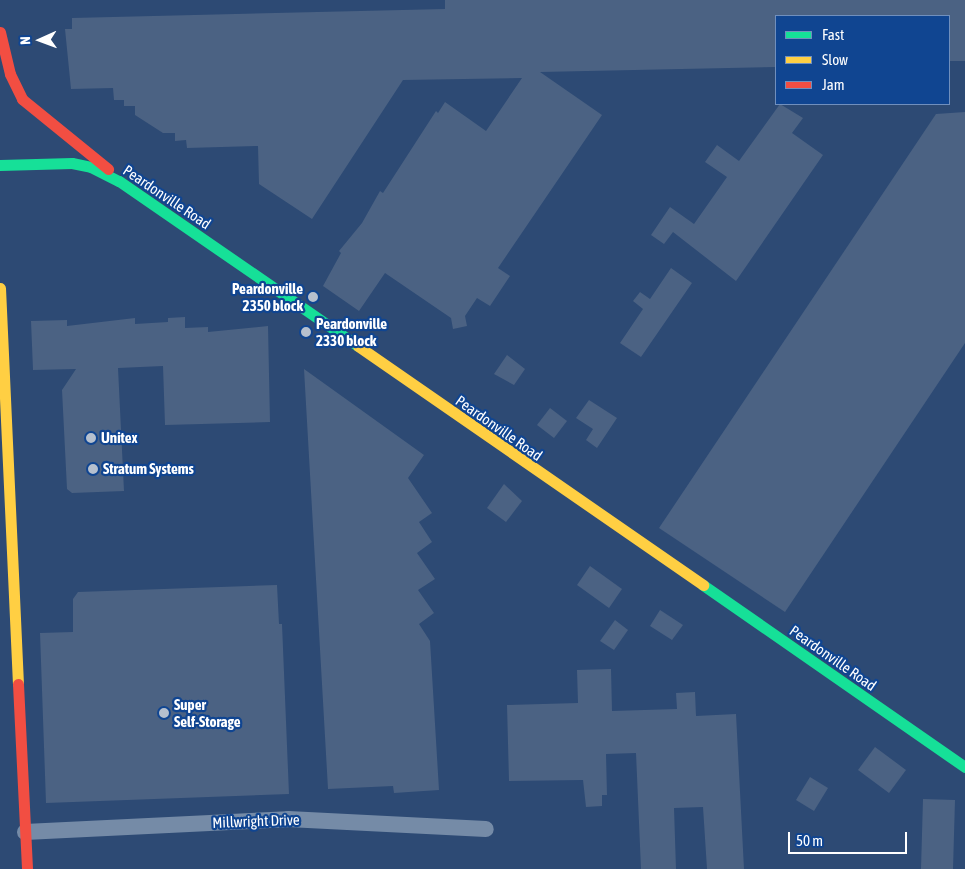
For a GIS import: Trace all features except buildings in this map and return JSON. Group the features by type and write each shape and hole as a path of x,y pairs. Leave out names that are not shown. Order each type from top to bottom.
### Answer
{"street":[{"path":"0,32 10,74 22,99 102,163 119,181"},
{"name":"Peardonville Road","path":"0,165 72,163 91,167 119,181 965,767"},
{"path":"0,288 27,869"},
{"name":"Millwright Drive","path":"26,832 288,819 486,829"}],"traffic: fast":[{"path":"0,165 72,163 91,167 119,181 358,346"},
{"path":"703,585 965,767"}],"traffic: slow":[{"path":"0,288 18,684"},
{"path":"358,346 703,585"}],"traffic: jam":[{"path":"0,32 10,74 22,99 108,169"},
{"path":"18,684 27,869"}],"place":[{"name":"Peardonville 2350 block","path":"313,297"},
{"name":"Peardonville 2330 block","path":"306,332"},
{"name":"Unitex","path":"91,438"},
{"name":"Stratum Systems","path":"93,469"},
{"name":"Super Self-Storage","path":"164,713"}]}
